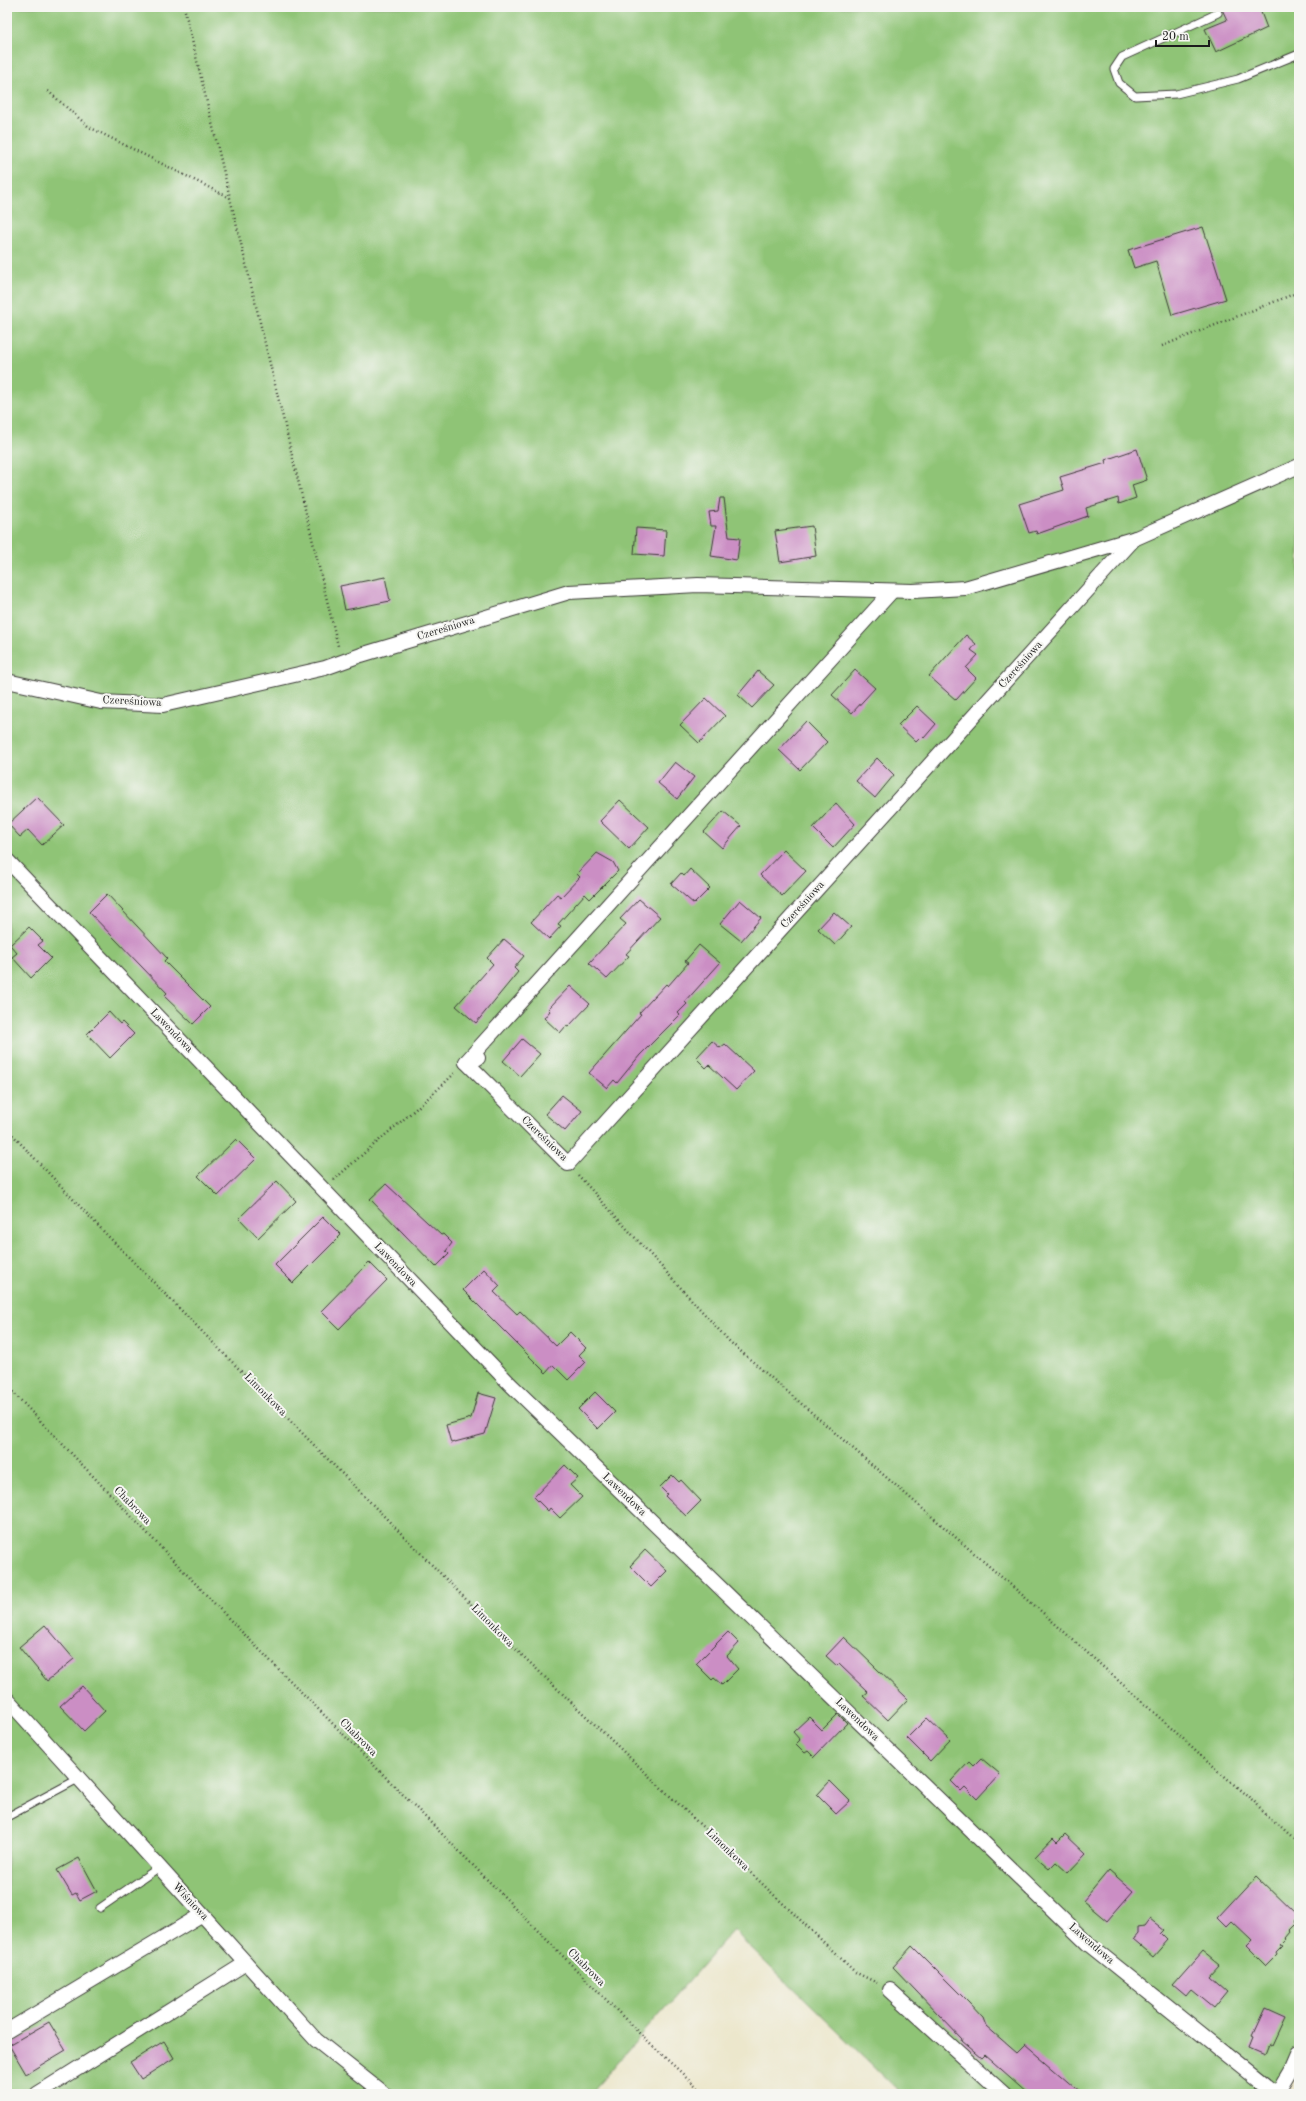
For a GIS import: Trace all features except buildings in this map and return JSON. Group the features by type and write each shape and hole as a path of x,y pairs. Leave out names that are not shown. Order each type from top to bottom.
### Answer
{"street":[{"name":"Czereśniowa","path":"7,681 101,702 163,705 325,668 569,592 698,585 892,591 965,588 1136,538 1299,466"},
{"name":"Czereśniowa","path":"472,1060 568,1164 1136,538"},
{"path":"472,1060 892,591"},
{"name":"Lawendowa","path":"7,860 509,1383 1087,1943 1276,2094"},
{"name":"Wiśniowa","path":"7,1699 158,1868 316,2040 384,2094"},
{"path":"7,2031 201,1915"},
{"path":"37,2094 246,1963"},
{"path":"890,1990 1004,2094"},
{"path":"1276,2094 1294,2067 1299,2053"}],"lane":[{"path":"1218,13 1122,57 1114,69 1119,83 1135,96 1176,94 1238,80 1299,54"},
{"path":"7,1817 78,1779"},
{"path":"100,1908 158,1868"}],"path":[{"path":"184,7 341,662"},
{"path":"48,91 89,127 230,198"},
{"path":"1162,346 1299,292"},
{"path":"323,1189 380,1138 420,1106 472,1060"},
{"name":"Limonkowa","path":"7,1129 106,1234 506,1640 855,1972 890,1990"},
{"path":"568,1164 730,1342 1042,1612 1299,1843"},
{"name":"Chabrowa","path":"7,1386 234,1624 650,2044 705,2094"}],"green space":[{"path":"7,7 1299,7 1299,2057 1279,2094 902,2094 733,1930 590,2094 7,2094"}]}
